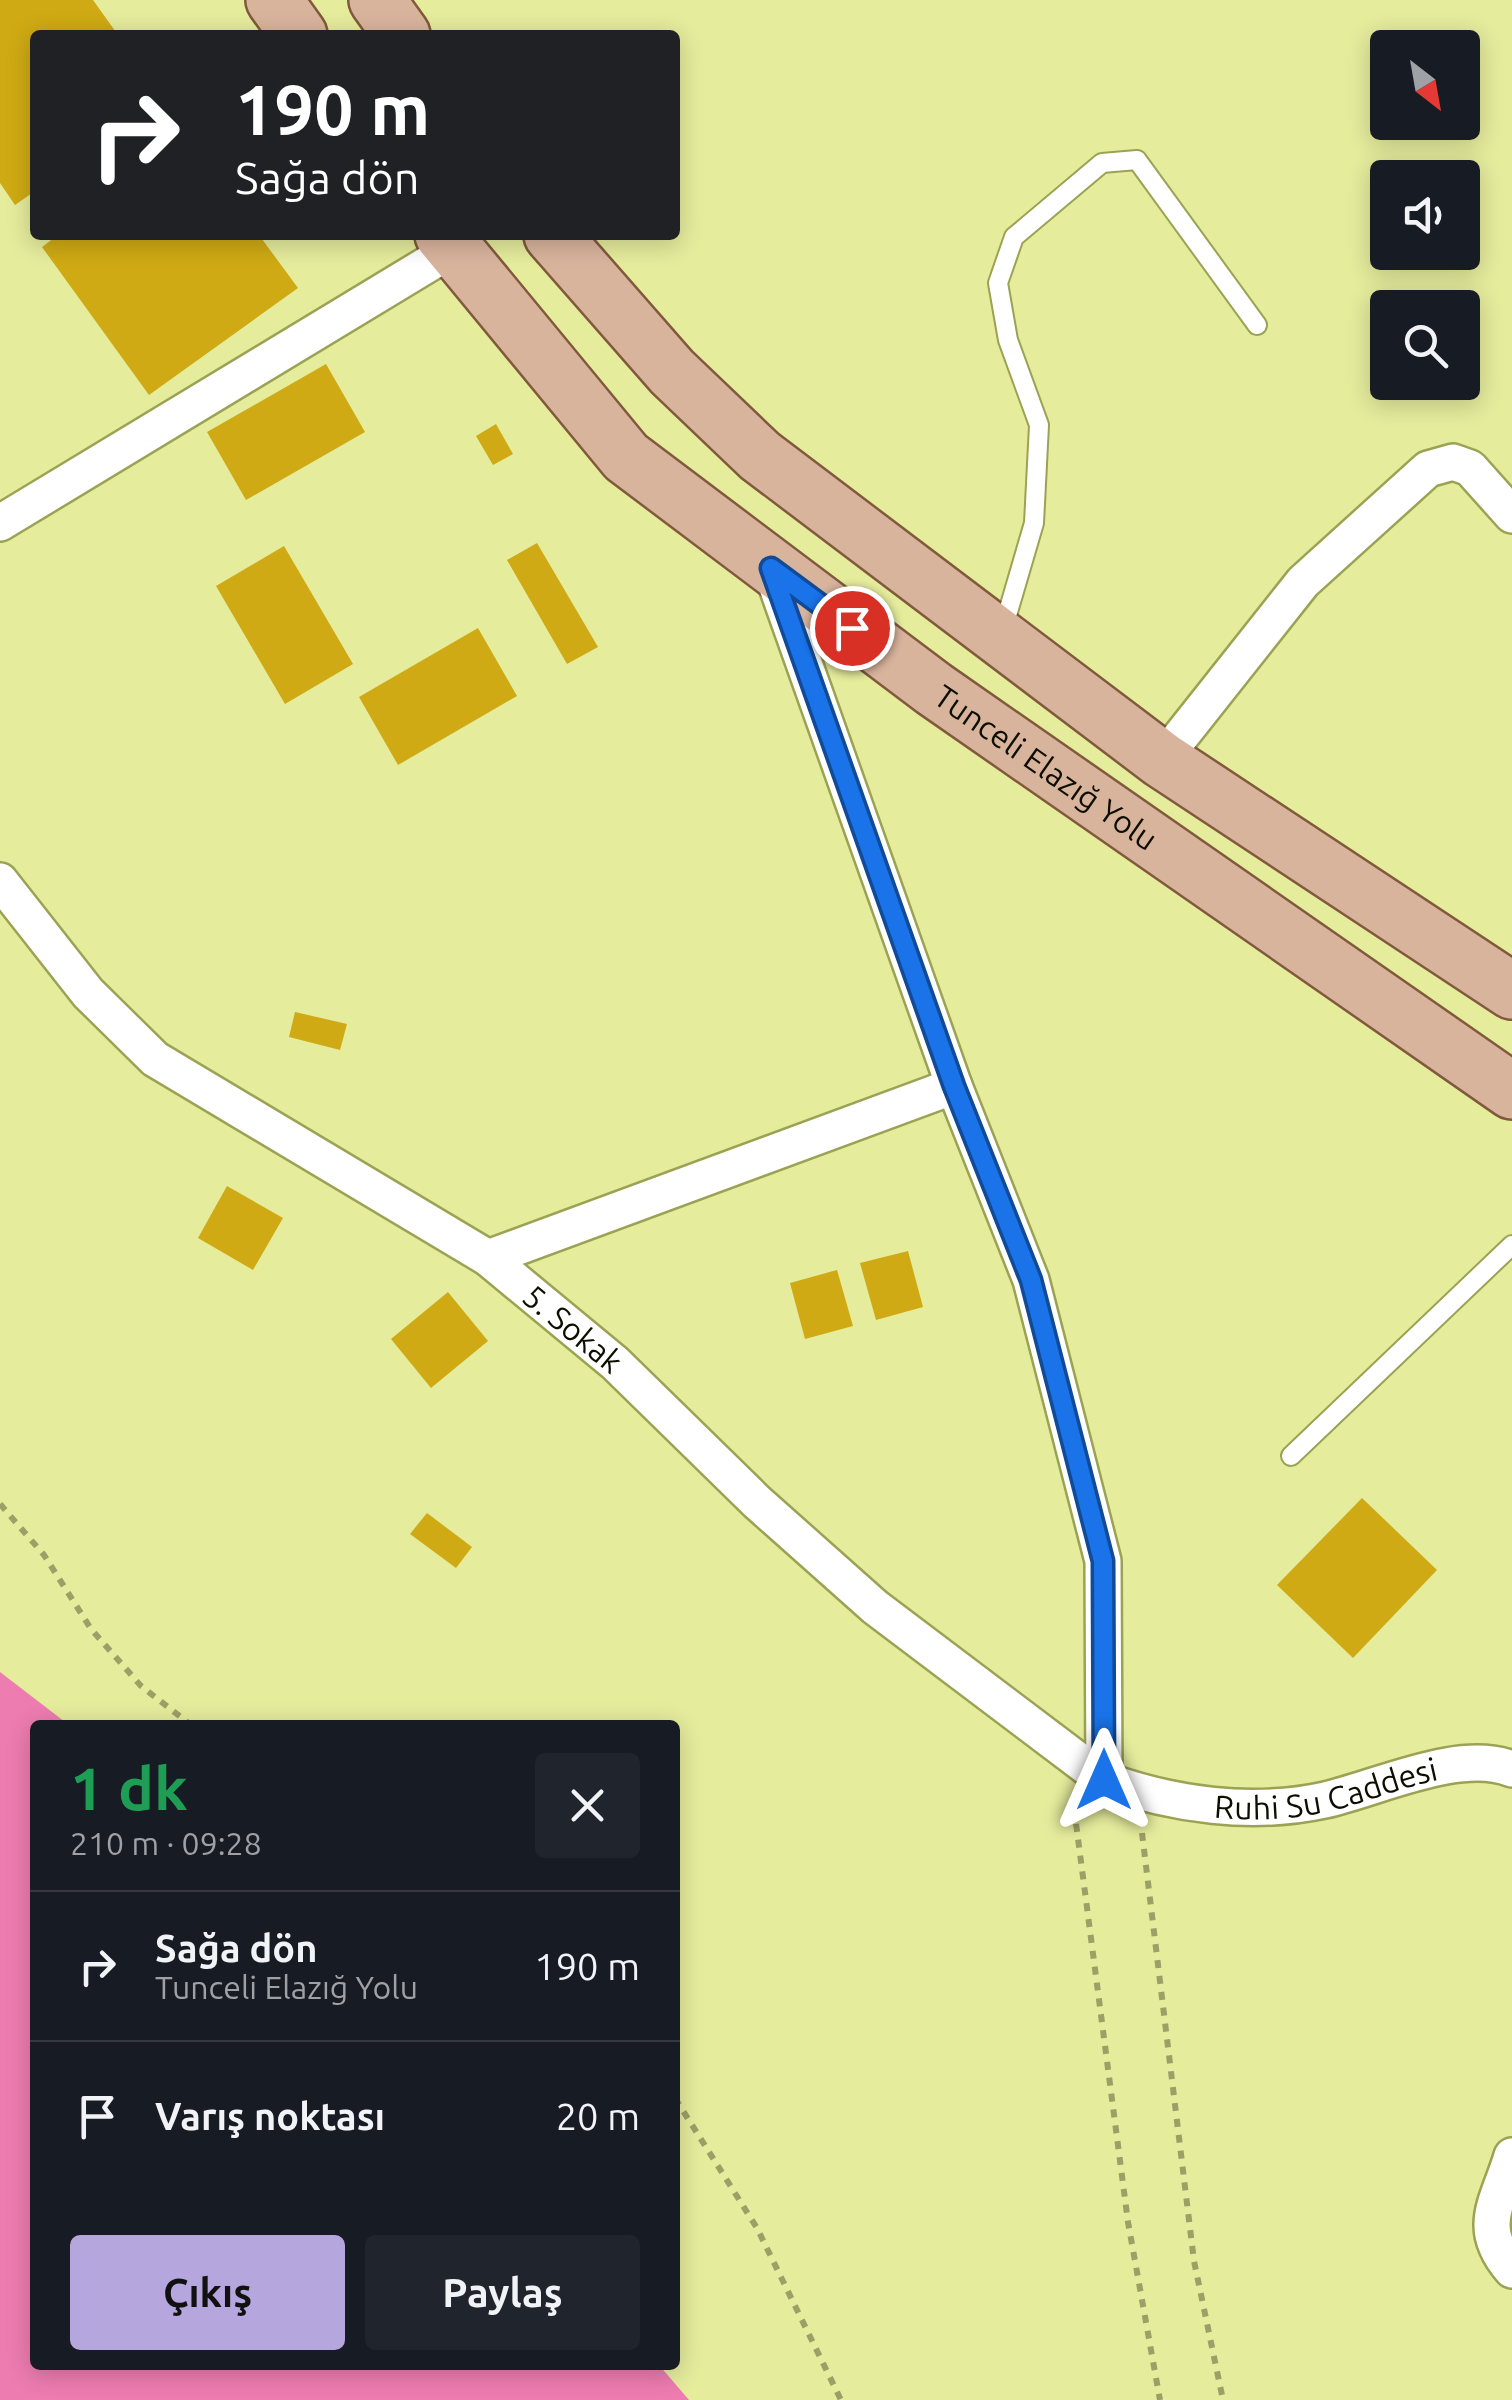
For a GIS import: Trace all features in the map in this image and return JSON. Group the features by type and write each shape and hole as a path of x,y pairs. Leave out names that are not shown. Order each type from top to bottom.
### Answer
{"main road":[{"path":"274,0 295,30"},
{"path":"377,0 398,30"},
{"path":"556,240 672,372 760,456 1162,760 1512,991"},
{"name":"Tunceli Elazığ Yolu","path":"448,242 626,457 934,688 1512,1091"}],"street":[{"path":"0,523 448,242"},
{"path":"1162,760 1303,582 1428,469 1453,462 1470,468 1512,515"},
{"path":"771,568 954,1086 1031,1280 1103,1561 1121,1786"},
{"name":"5. Sokak","path":"0,880 88,993 155,1059 488,1258 615,1363 757,1502 875,1607 1067,1752 1121,1786"},
{"path":"488,1258 954,1086"},
{"name":"Ruhi Su Caddesi","path":"1121,1786 1215,1806 1264,1809 1322,1801 1475,1762 1508,1763"},
{"path":"1510,2167 1490,2219 1491,2239 1512,2270"}],"lane":[{"path":"1000,639 1034,523 1039,424 1008,340 998,283 1014,238 1102,164 1137,160 1256,326"},
{"path":"1291,1456 1512,1245"}],"path":[{"path":"0,1504 44,1554 90,1629 141,1686 185,1720"},
{"path":"1067,1752 1126,2203 1160,2400"},
{"path":"1121,1786 1194,2261 1223,2400"},
{"path":"680,2103 756,2228 841,2400"}],"shaded area":[{"path":"0,1672 62,1720 30,1720 30,2370 663,2370 689,2400 0,2400"}],"building":[{"path":"0,0 93,0 114,30 30,30 30,194 15,205 0,183"},
{"path":"51,240 263,240 298,288 149,395 42,247"},
{"path":"326,364 365,432 246,500 207,432"},
{"path":"496,424 513,454 493,465 476,436"},
{"path":"537,543 598,647 567,664 507,560"},
{"path":"284,546 353,664 285,704 216,586"},
{"path":"478,628 517,696 398,765 359,697"},
{"path":"295,1012 347,1024 340,1050 289,1037"},
{"path":"227,1186 283,1218 253,1270 198,1238"},
{"path":"908,1251 923,1307 876,1320 860,1263"},
{"path":"837,1270 853,1326 805,1339 790,1283"},
{"path":"448,1292 488,1341 431,1388 391,1339"},
{"path":"1362,1498 1437,1570 1353,1658 1277,1585"},
{"path":"427,1513 472,1547 456,1568 410,1534"}],"route":[{"path":"852,628 771,568 954,1086 1031,1280 1103,1561 1104,1780"}]}
